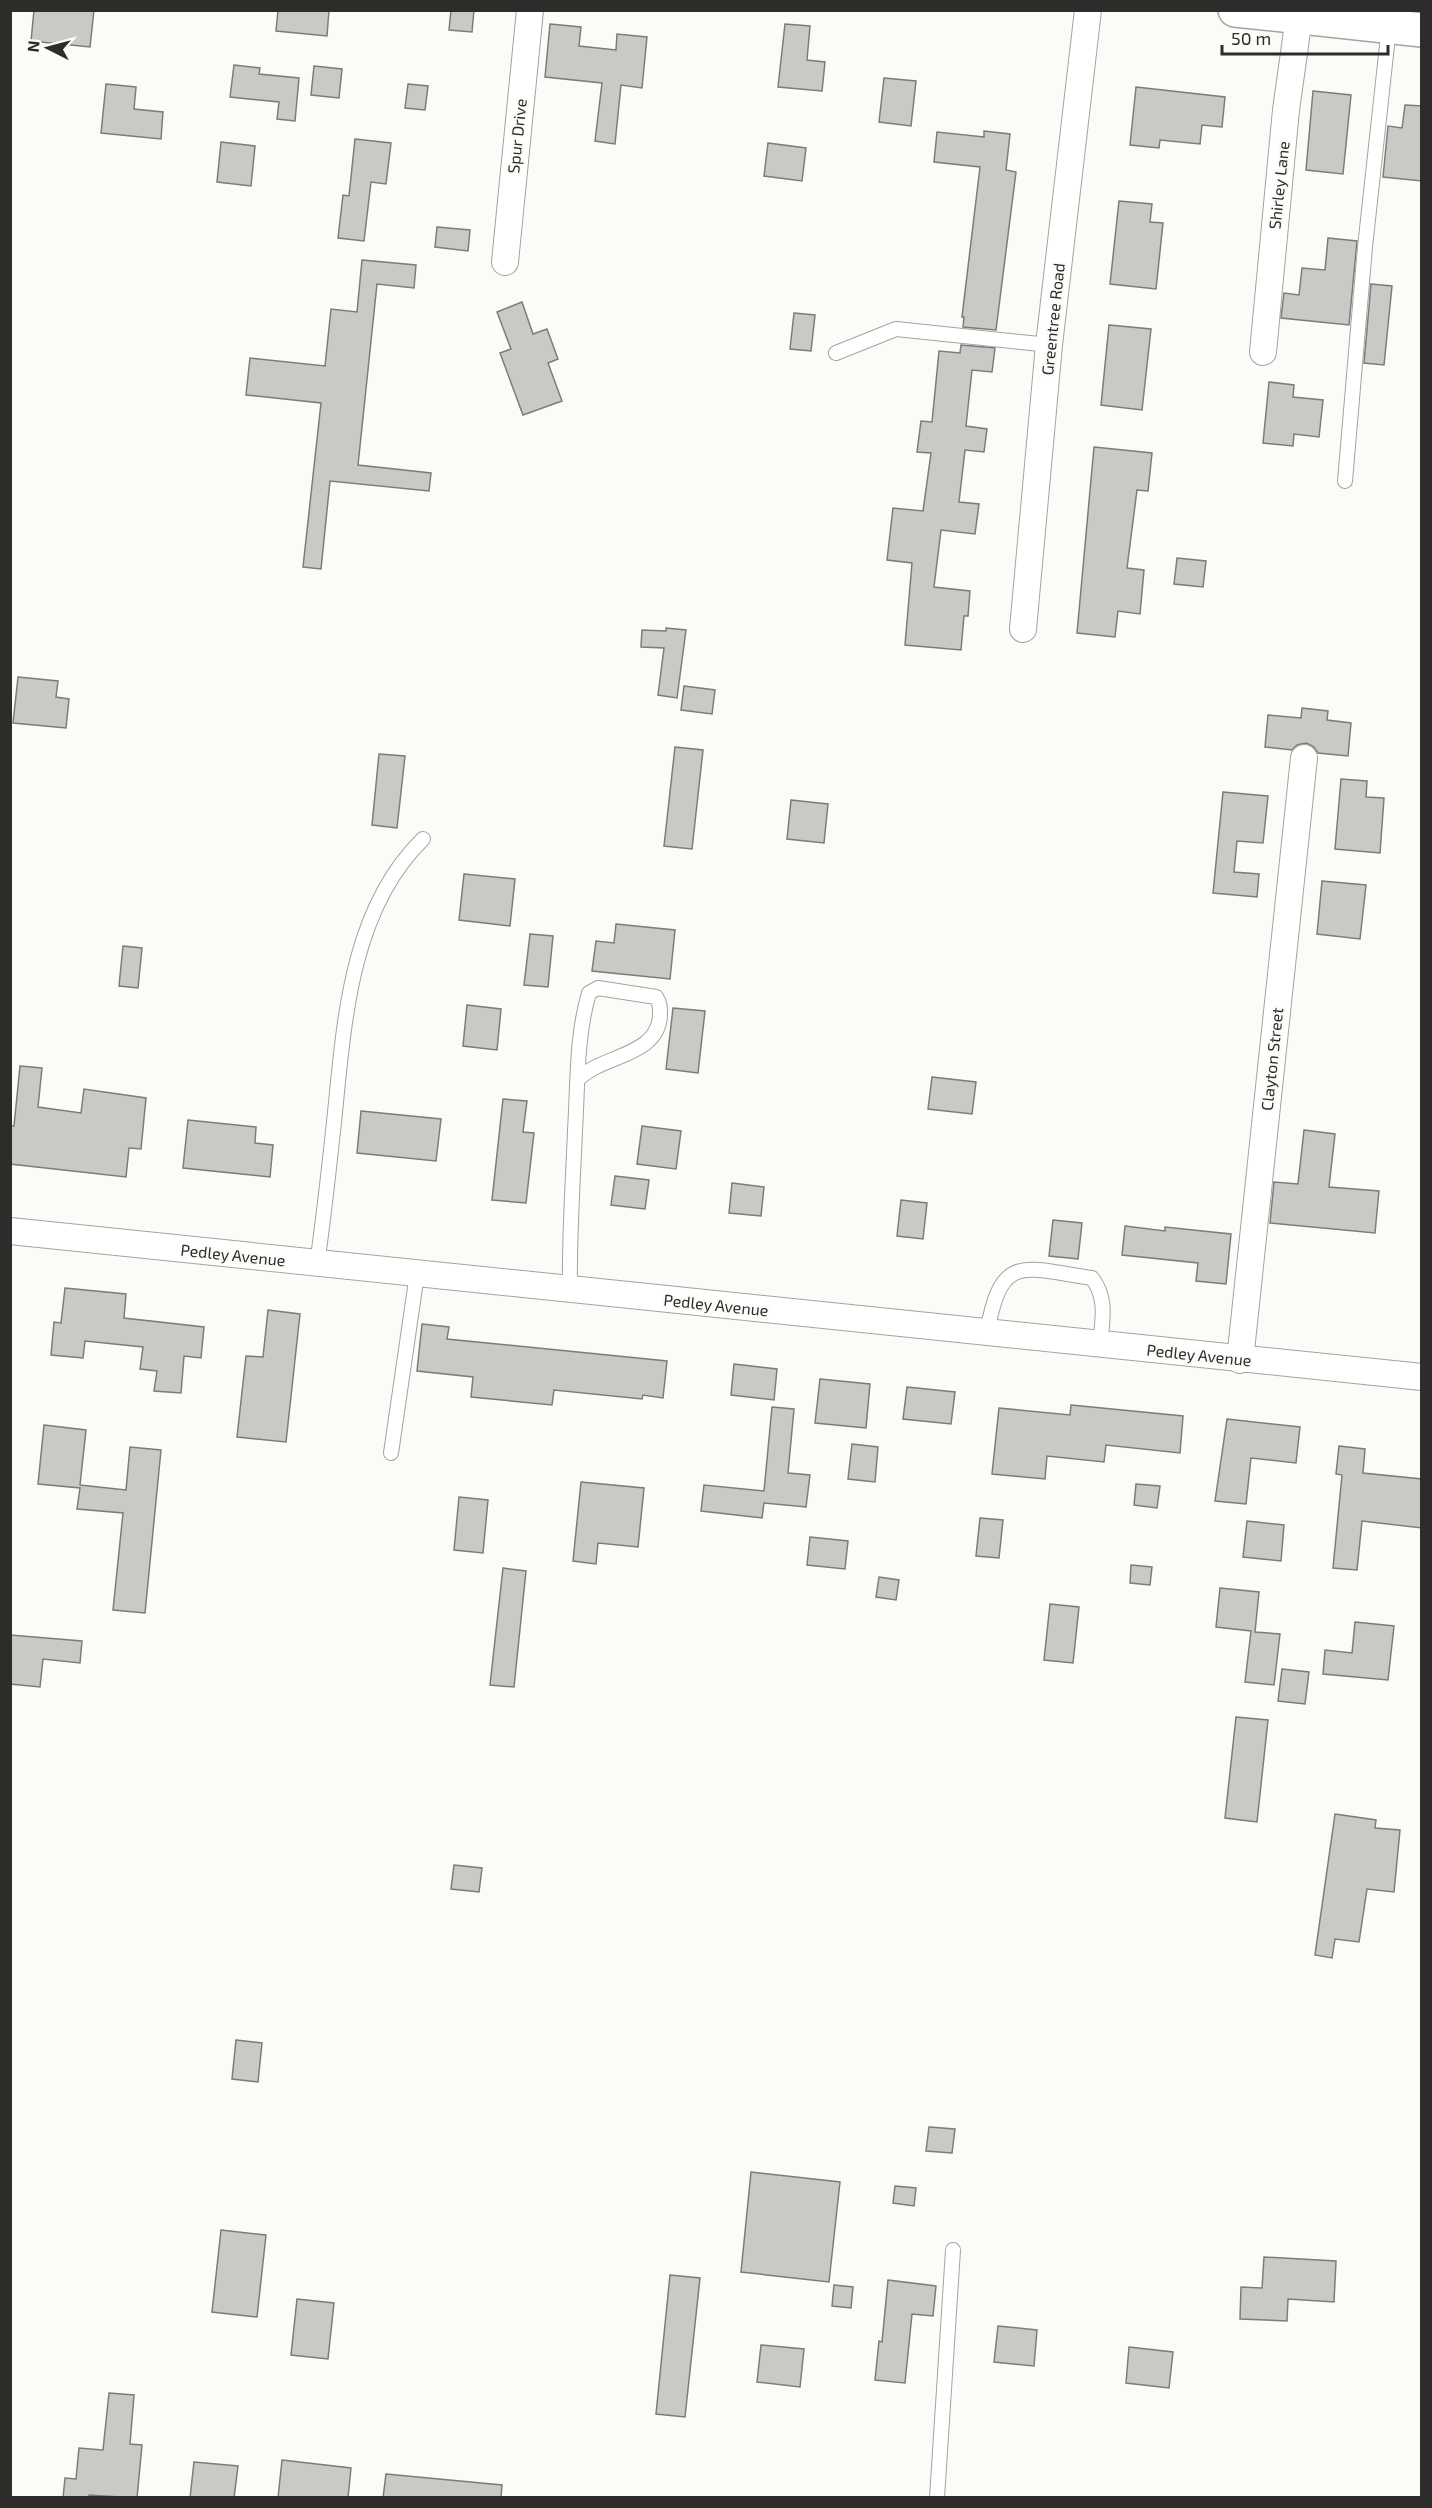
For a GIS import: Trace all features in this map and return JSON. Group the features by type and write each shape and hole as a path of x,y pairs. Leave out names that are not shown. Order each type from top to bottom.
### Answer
{"main road":[{"path":"1235,10 1422,30"}],"street":[{"name":"Spur Drive","path":"505,262 530,10"},
{"name":"Greentree Road","path":"1023,628 1050,345 1088,10"},
{"name":"Shirley Lane","path":"1263,352 1286,110 1299,17"},
{"name":"Clayton Street","path":"1240,1360 1304,758"},
{"name":"Pedley Avenue","path":"10,1232 1422,1377"}],"lane":[{"path":"1345,481 1365,247 1389,27"},
{"path":"836,353 896,329 1050,345"},
{"path":"317,1263 349,993 367,930 392,875 423,839"},
{"path":"570,1290 569,1237 578,1079 584,1009 589,993 598,988 656,997 660,1002 660,1019 654,1036 642,1046 596,1067 578,1079"},
{"path":"987,1333 992,1303 1000,1285 1011,1274 1030,1269 1092,1278 1100,1288 1104,1303 1100,1345"},
{"path":"391,1453 417,1274"},
{"path":"938,2498 952,2250"}],"building":[{"path":"34,10 94,10 90,47 31,41"},
{"path":"278,10 329,10 327,36 276,31"},
{"path":"451,10 474,10 472,32 449,30"},
{"path":"550,24 581,27 579,46 616,50 617,34 647,37 642,88 621,85 615,144 595,141 602,83 545,77"},
{"path":"785,24 810,26 807,60 825,62 822,91 778,87"},
{"path":"234,65 260,68 259,74 299,78 295,121 277,119 279,102 230,97"},
{"path":"314,66 342,69 339,98 311,95"},
{"path":"884,78 916,81 911,126 879,122"},
{"path":"106,84 136,87 134,109 163,112 161,139 101,133"},
{"path":"408,84 428,86 425,110 405,108"},
{"path":"1136,87 1225,97 1222,127 1202,125 1200,144 1160,140 1159,148 1130,145"},
{"path":"1313,91 1351,95 1343,174 1306,170"},
{"path":"1405,105 1422,106 1422,181 1383,177 1388,126 1402,128"},
{"path":"984,131 1010,134 1006,170 1016,172 996,330 963,327 964,317 962,317 980,167 934,162 937,132 984,137"},
{"path":"355,139 391,143 386,184 371,182 364,241 338,238 343,195 349,196"},
{"path":"221,142 255,146 251,186 217,182"},
{"path":"768,143 806,148 802,181 764,176"},
{"path":"1119,201 1152,204 1150,222 1163,223 1156,289 1110,284"},
{"path":"437,227 470,230 468,251 435,247"},
{"path":"1328,238 1357,241 1349,325 1281,318 1284,293 1299,295 1302,268 1325,270"},
{"path":"362,260 416,265 414,288 377,284 358,465 431,473 429,491 330,481 321,569 303,567 321,403 246,395 250,358 325,366 331,309 357,312"},
{"path":"1371,284 1392,286 1384,365 1364,363"},
{"path":"522,302 533,334 547,329 558,359 548,363 562,401 523,415 500,353 511,349 497,312"},
{"path":"794,313 815,315 811,351 790,349"},
{"path":"1109,325 1151,329 1142,410 1101,405"},
{"path":"961,345 995,348 992,372 972,370 966,426 987,429 984,452 965,450 959,502 979,504 975,534 941,530 934,587 970,591 968,616 964,616 961,650 905,645 912,563 887,560 893,508 923,511 931,453 917,452 921,421 932,422 939,351 960,353"},
{"path":"1269,382 1294,385 1293,397 1323,400 1319,437 1294,434 1293,446 1263,443"},
{"path":"1094,447 1152,453 1148,491 1137,490 1127,568 1144,570 1140,614 1118,611 1115,637 1077,633"},
{"path":"1177,558 1206,561 1203,587 1174,584"},
{"path":"666,628 686,630 677,698 658,695 664,648 641,647 642,630 666,631"},
{"path":"18,677 58,681 56,697 69,699 66,728 13,723"},
{"path":"684,686 715,690 712,714 681,710"},
{"path":"1302,708 1328,711 1327,720 1351,723 1348,756 1318,753 1313,746 1306,743 1297,745 1292,750 1265,747 1268,715 1301,718"},
{"path":"675,747 703,750 692,849 664,846"},
{"path":"379,754 405,756 397,828 372,825"},
{"path":"1341,779 1367,781 1366,797 1384,798 1380,853 1335,849"},
{"path":"1223,792 1268,796 1263,843 1237,841 1234,872 1259,874 1257,897 1213,893"},
{"path":"791,800 828,804 824,843 787,839"},
{"path":"464,874 515,879 510,926 459,920"},
{"path":"1322,881 1366,885 1360,939 1317,934"},
{"path":"616,924 675,930 670,979 592,971 596,941 614,943"},
{"path":"530,934 553,936 548,987 524,985"},
{"path":"123,946 142,948 138,988 119,986"},
{"path":"467,1005 501,1009 497,1050 463,1046"},
{"path":"673,1008 705,1011 698,1073 666,1069"},
{"path":"20,1066 42,1068 38,1107 81,1113 84,1089 146,1098 141,1149 129,1148 126,1177 10,1164 10,1126 14,1126"},
{"path":"932,1077 976,1082 972,1114 928,1109"},
{"path":"503,1099 527,1101 523,1132 534,1133 526,1203 492,1200"},
{"path":"361,1111 441,1119 436,1161 357,1153"},
{"path":"188,1120 256,1127 255,1143 273,1145 270,1177 183,1168"},
{"path":"642,1126 681,1131 676,1169 637,1164"},
{"path":"1304,1130 1335,1134 1329,1187 1379,1191 1375,1233 1270,1223 1274,1182 1298,1184"},
{"path":"615,1176 649,1180 645,1209 611,1205"},
{"path":"732,1183 764,1187 761,1216 729,1213"},
{"path":"901,1200 927,1203 923,1239 897,1236"},
{"path":"1053,1220 1082,1223 1078,1259 1049,1256"},
{"path":"1125,1226 1165,1231 1165,1227 1231,1234 1226,1284 1196,1281 1198,1263 1122,1255"},
{"path":"65,1288 126,1294 124,1318 204,1327 201,1358 184,1356 181,1393 154,1391 157,1371 140,1369 143,1347 85,1341 83,1358 51,1355 54,1322 61,1323"},
{"path":"268,1310 300,1314 286,1442 237,1437 246,1356 263,1357"},
{"path":"422,1324 449,1327 447,1339 667,1361 663,1398 643,1395 642,1399 554,1390 552,1405 471,1397 473,1377 417,1371"},
{"path":"734,1364 777,1369 774,1400 731,1395"},
{"path":"820,1379 870,1384 866,1428 815,1423"},
{"path":"907,1387 955,1392 951,1424 903,1419"},
{"path":"1071,1405 1183,1416 1180,1453 1106,1445 1104,1462 1047,1456 1045,1479 992,1474 999,1408 1070,1415"},
{"path":"772,1407 794,1409 788,1473 810,1475 806,1507 764,1503 762,1518 701,1511 704,1485 764,1491"},
{"path":"1227,1419 1300,1427 1296,1463 1251,1458 1246,1504 1215,1501"},
{"path":"44,1425 86,1430 80,1485 126,1490 130,1447 161,1450 145,1613 113,1610 123,1513 77,1509 80,1488 38,1484"},
{"path":"852,1444 878,1447 875,1482 848,1479"},
{"path":"1339,1446 1365,1449 1363,1473 1422,1479 1422,1528 1362,1521 1357,1570 1333,1568 1342,1475 1336,1474"},
{"path":"581,1482 644,1488 638,1547 598,1543 596,1564 573,1561"},
{"path":"1136,1484 1160,1486 1157,1508 1134,1505"},
{"path":"459,1497 488,1500 483,1553 454,1550"},
{"path":"980,1518 1003,1520 999,1558 976,1556"},
{"path":"1247,1521 1284,1525 1281,1561 1243,1557"},
{"path":"810,1537 848,1541 845,1569 807,1565"},
{"path":"1131,1565 1152,1567 1150,1585 1130,1583"},
{"path":"503,1568 526,1571 514,1687 490,1685"},
{"path":"879,1577 899,1580 896,1600 876,1597"},
{"path":"1220,1588 1259,1592 1255,1632 1280,1634 1274,1685 1245,1682 1251,1631 1216,1627"},
{"path":"1050,1604 1079,1607 1073,1663 1044,1660"},
{"path":"1355,1622 1394,1626 1388,1680 1323,1674 1325,1650 1352,1653"},
{"path":"10,1635 82,1641 80,1663 43,1659 40,1687 10,1684"},
{"path":"1282,1669 1309,1672 1305,1704 1278,1701"},
{"path":"1236,1717 1268,1720 1257,1822 1225,1818"},
{"path":"1335,1814 1376,1820 1375,1828 1400,1830 1394,1892 1367,1889 1359,1942 1335,1939 1332,1958 1315,1955"},
{"path":"454,1865 482,1868 479,1892 451,1889"},
{"path":"236,2040 262,2043 258,2082 232,2079"},
{"path":"929,2127 955,2129 952,2153 926,2151"},
{"path":"751,2172 840,2182 829,2282 741,2272"},
{"path":"895,2186 916,2188 914,2206 893,2203"},
{"path":"221,2230 266,2235 257,2317 212,2312"},
{"path":"1264,2257 1336,2261 1334,2302 1288,2299 1287,2321 1240,2319 1241,2287 1262,2288"},
{"path":"670,2275 700,2278 685,2417 656,2414"},
{"path":"888,2280 936,2286 933,2316 912,2314 905,2383 875,2380 879,2341 882,2342"},
{"path":"834,2285 853,2287 851,2308 832,2306"},
{"path":"297,2299 334,2303 328,2359 291,2355"},
{"path":"998,2326 1037,2330 1034,2366 994,2362"},
{"path":"761,2345 804,2349 800,2387 757,2382"},
{"path":"1129,2347 1173,2352 1169,2388 1126,2383"},
{"path":"109,2393 134,2395 130,2444 142,2445 137,2498 89,2495 89,2498 63,2498 65,2478 76,2479 79,2448 103,2450"},
{"path":"282,2460 351,2468 348,2498 278,2498"},
{"path":"194,2462 238,2466 234,2498 190,2498"},
{"path":"386,2474 502,2485 501,2498 383,2498"}]}
